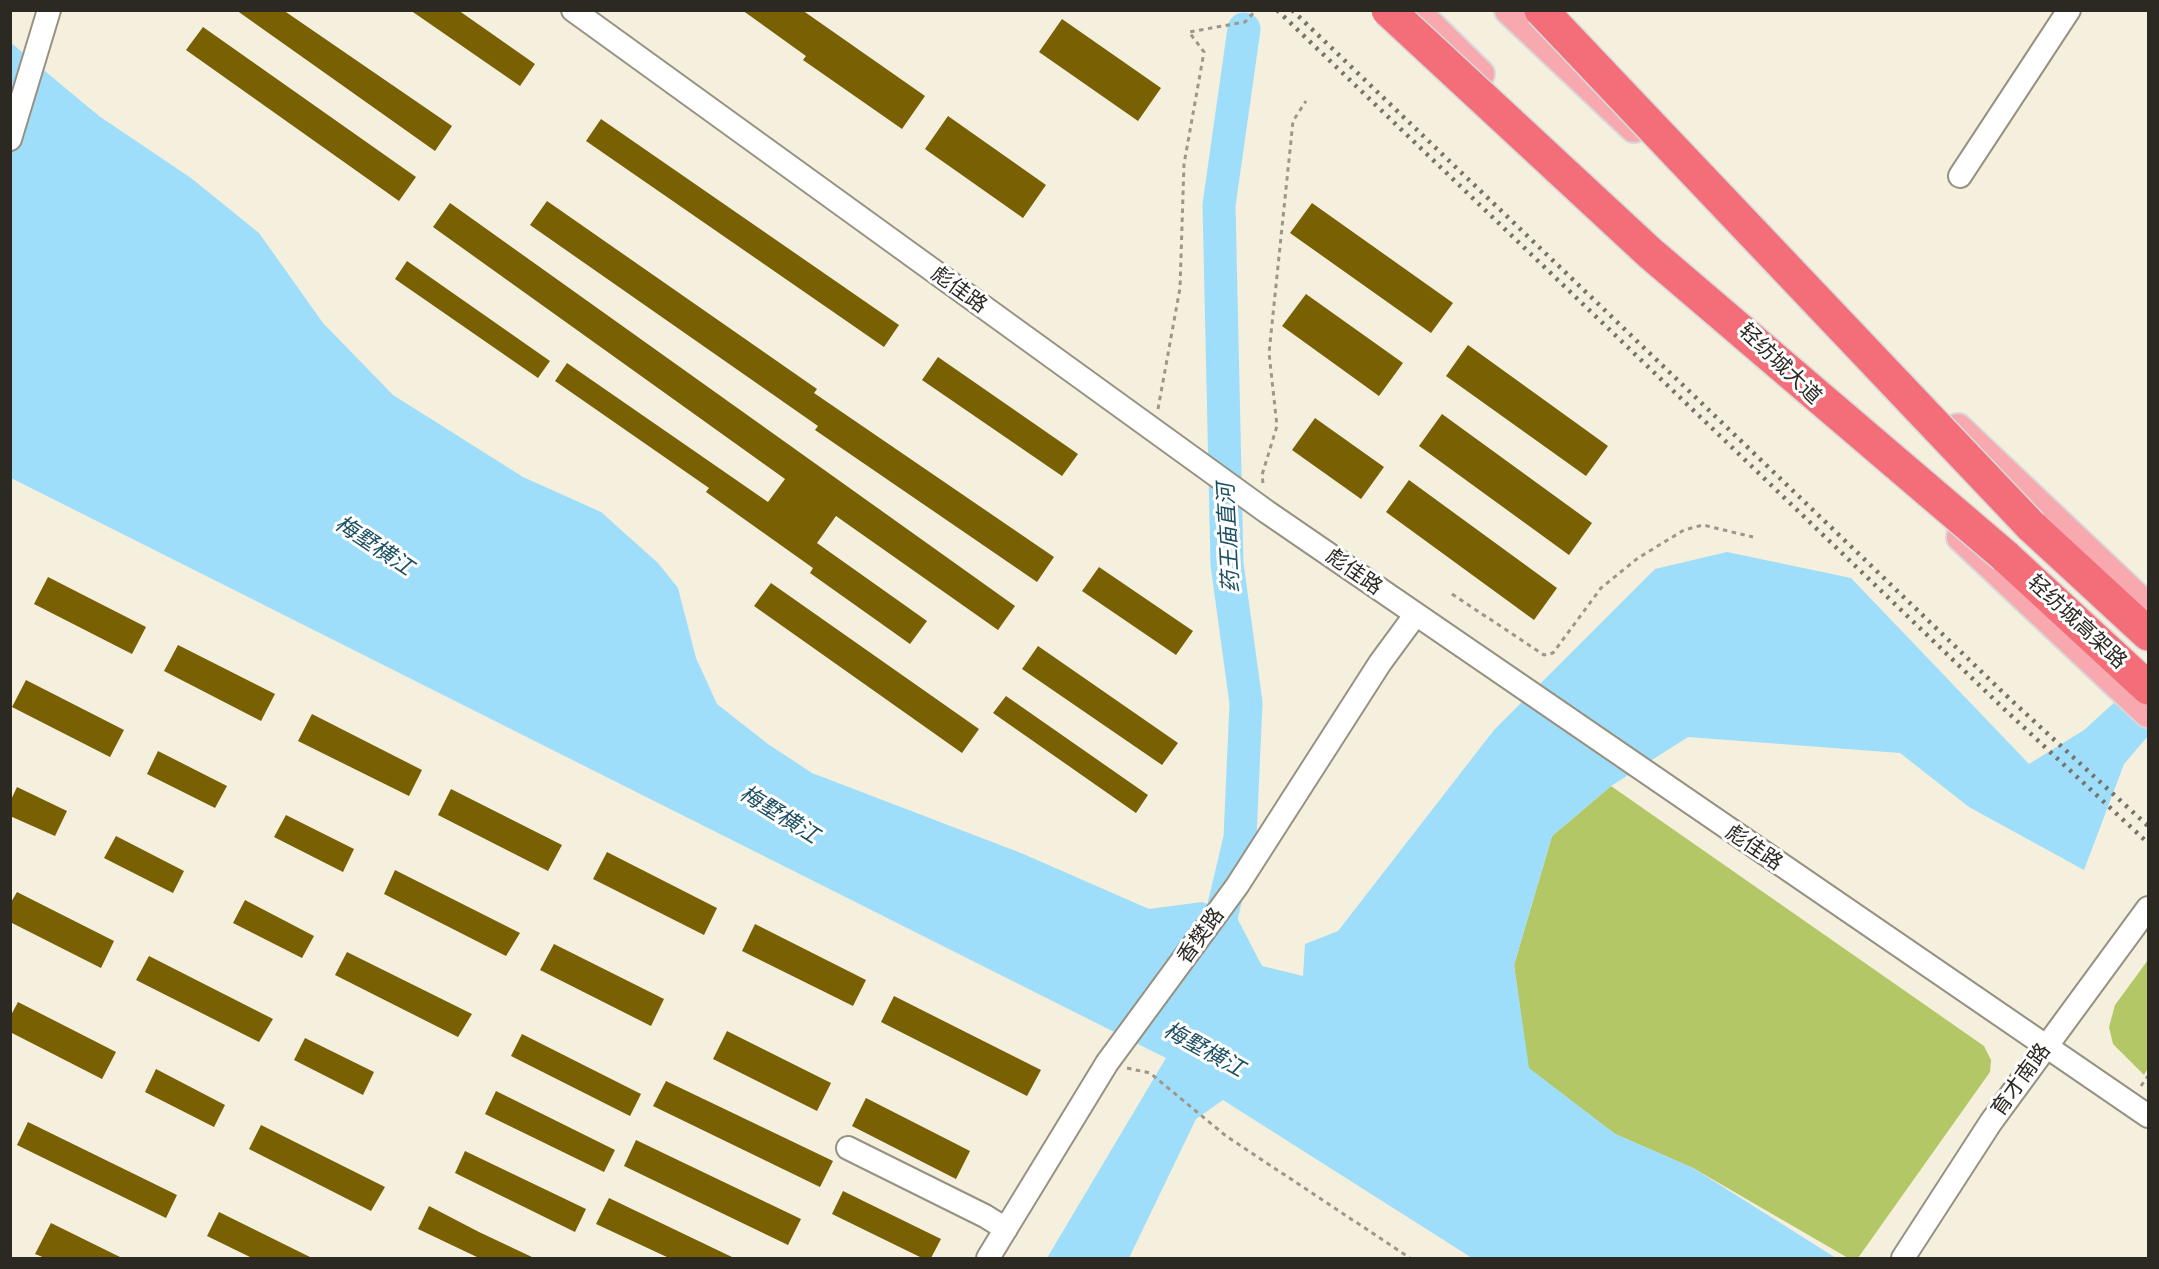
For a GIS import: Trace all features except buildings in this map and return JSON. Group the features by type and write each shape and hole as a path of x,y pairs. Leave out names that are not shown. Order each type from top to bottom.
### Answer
{"highway":[{"name":"轻纺城高架路","path":"1388,10 1650,253 2005,556 2134,688"},
{"name":"轻纺城高架路","path":"1541,10 2031,526 2148,634"}],"main road":[{"name":"轻纺城大道","path":"1415,10 1989,564 2134,688 2148,713"},
{"path":"1509,10 1897,370 2148,608"}],"street":[{"path":"10,139 49,10"},
{"name":"彪佳路","path":"573,10 1267,512 2044,1047 2148,1116"},
{"path":"1960,176 2069,10"},
{"name":"香樊路","path":"988,1258 1107,1063 1237,886 1380,663 1416,614"},
{"name":"育才南路","path":"1904,1257 1991,1122 2148,908"},
{"path":"848,1148 1005,1228"}],"path":[{"path":"1154,430 1180,288 1185,164 1204,52 1188,32 1245,22 1256,10"},
{"path":"1267,512 1262,475 1277,426 1269,353 1293,120 1306,101"},
{"path":"1452,594 1544,655 1553,653 1601,588 1638,558 1684,530 1703,525 1753,537"},
{"path":"1150,1073 1205,1120 1410,1258"}],"green space":[{"path":"1611,786 1984,1046 1991,1060 1990,1072 1858,1258 1848,1258 1693,1168 1615,1134 1528,1068 1514,965 1552,836"},
{"path":"2148,960 2148,1068 2144,1075 2113,1044 2109,1027 2115,1005"}],"water":[{"name":"梅墅横江","path":"10,42 99,116 191,178 259,233 323,323 393,395 523,477 601,512 658,563 678,588 696,658 717,704 768,744 812,773 1021,853 1149,909 1202,902 1235,914 1262,966 1303,976 1305,944 1338,931 1494,730 1655,569 1727,552 1851,578 2029,764 2084,730 2148,672 2148,736 2124,764 2084,870 1969,807 1900,753 1688,737 1611,786 1552,836 1514,965 1529,1068 1615,1134 1693,1168 1836,1258 1472,1258 1223,1100 1196,1119 1129,1258 1047,1258 1166,1058 11,478"}],"waterway":[{"name":"药王庙直河","path":"1221,918 1240,838 1246,703 1227,564 1219,205 1244,29"}],"railway":[{"path":"1277,10 2002,707 2148,843"},
{"path":"1292,10 2011,700 2148,826"}]}
